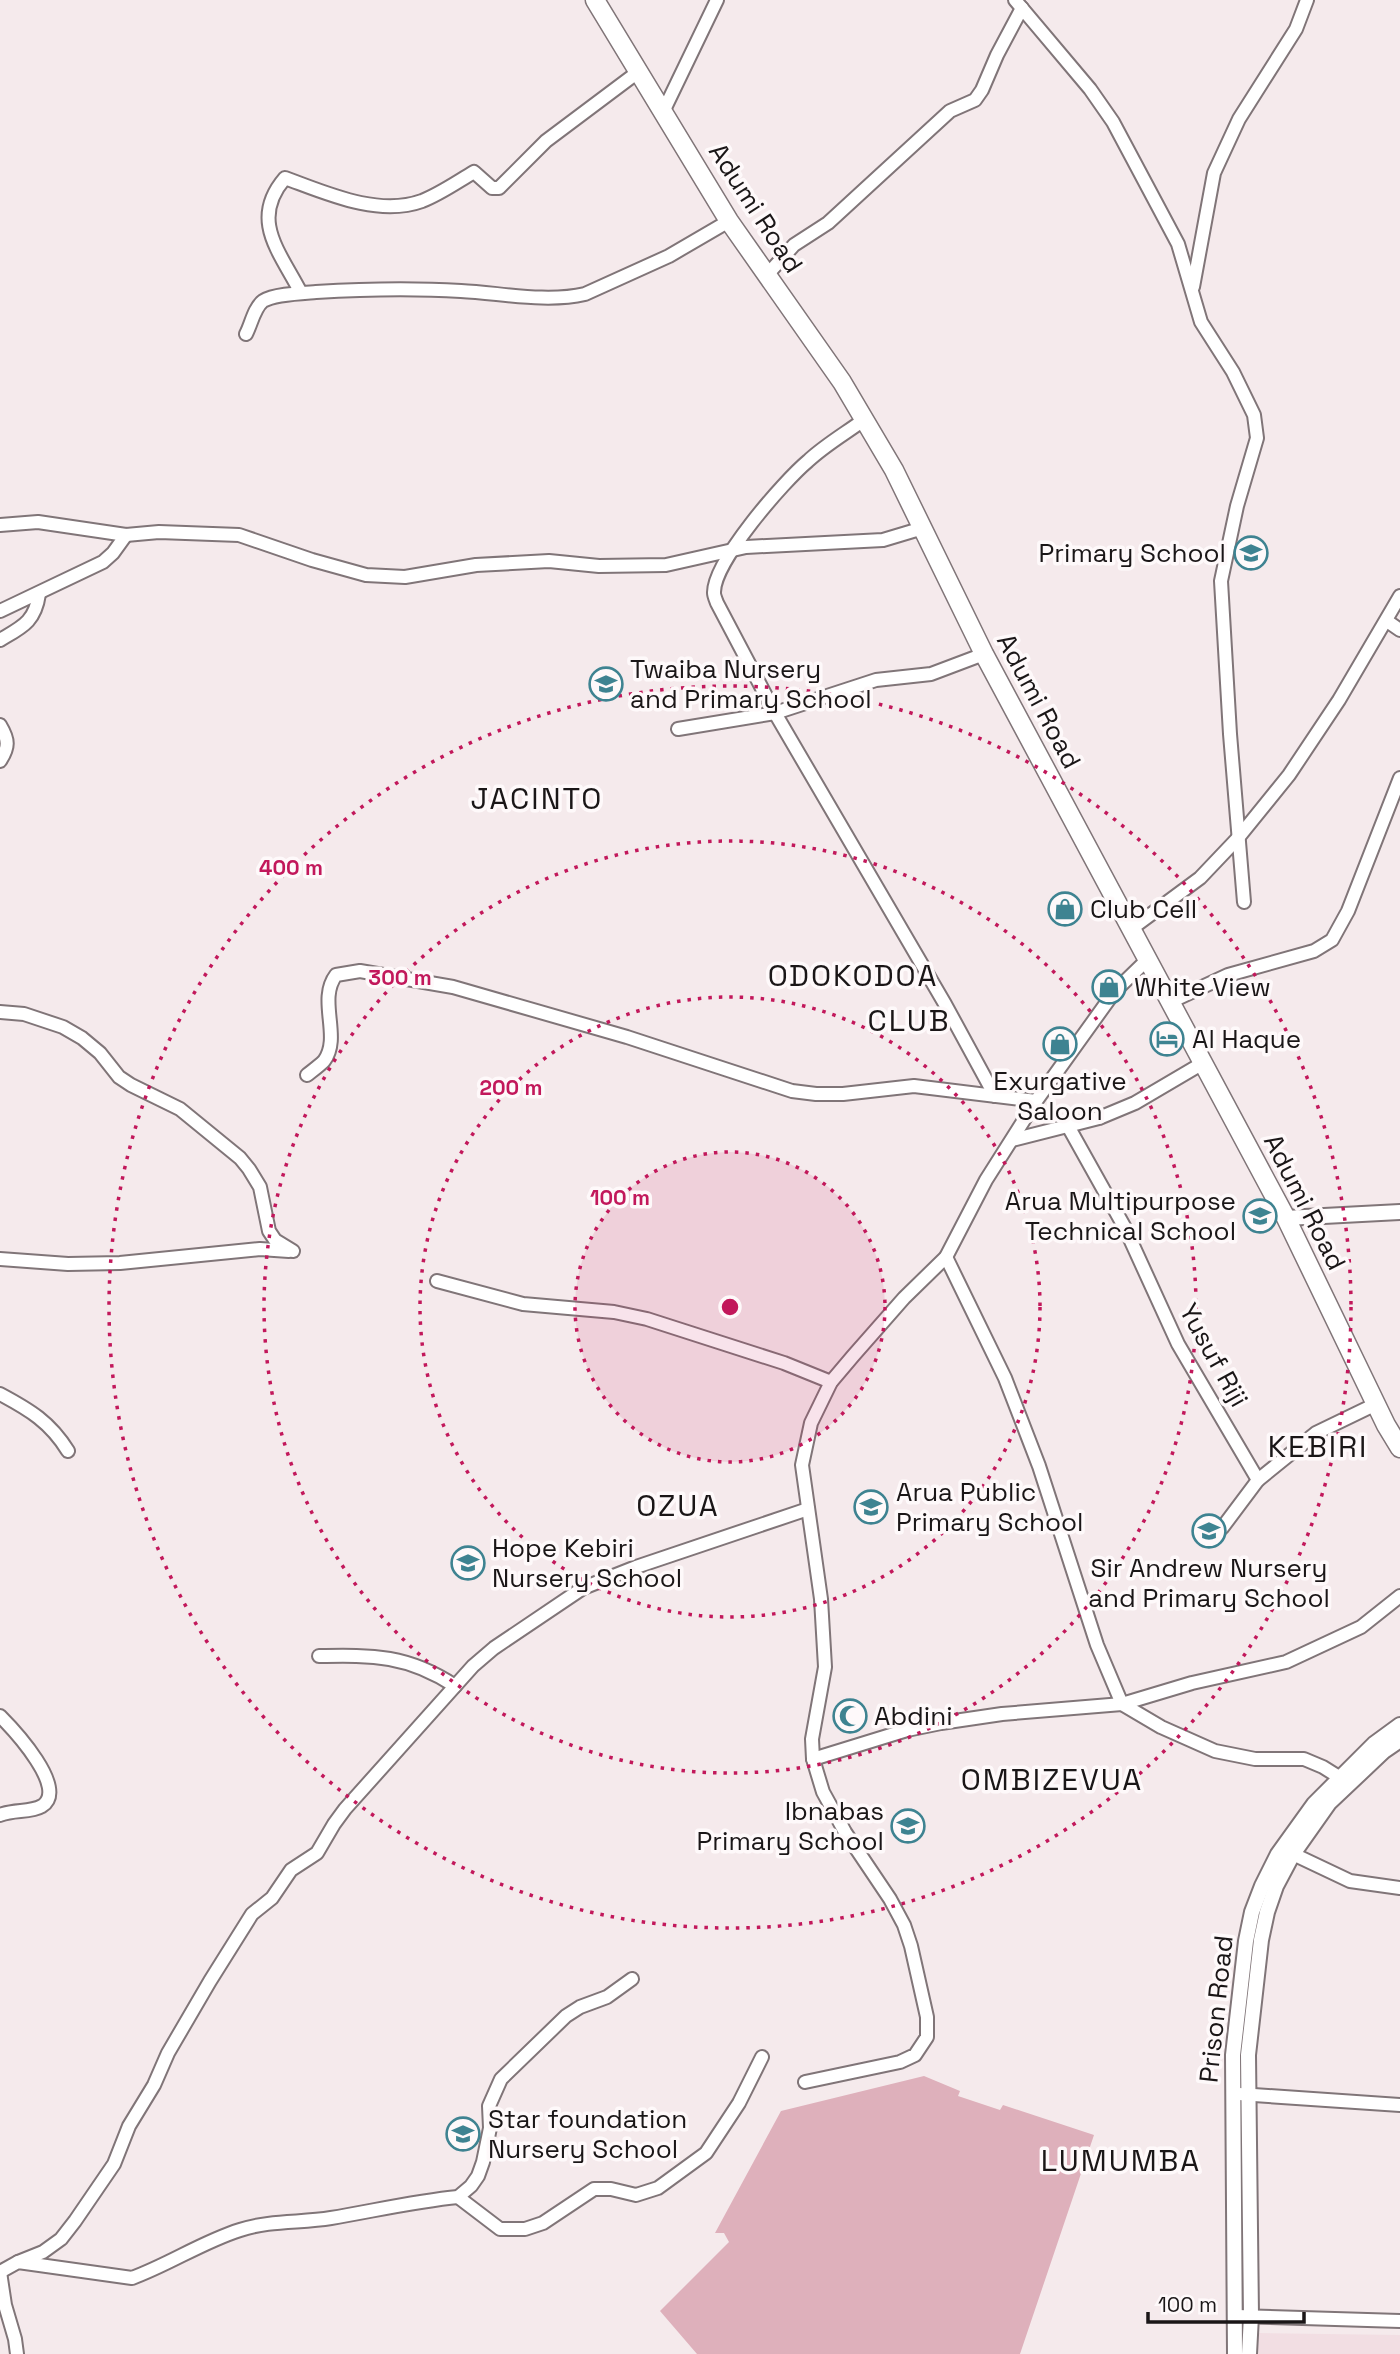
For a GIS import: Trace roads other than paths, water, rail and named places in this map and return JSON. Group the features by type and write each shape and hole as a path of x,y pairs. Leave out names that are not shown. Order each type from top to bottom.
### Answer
{"main road":[{"name":"Adumi Road","path":"595,0 729,221 865,419 923,528 984,654 1286,1218 1400,1448"}],"street":[{"path":"663,112 717,0"},
{"path":"1191,295 1214,173 1239,119 1296,29 1307,0"},
{"path":"766,275 794,245 828,223 950,111 975,100 982,90 1019,4 1090,89 1113,122 1178,244 1201,322 1247,398 1254,415 1257,438 1237,506 1222,581 1244,902"},
{"path":"301,293 269,230 269,202 285,178 346,199 390,206 422,201 474,172 492,188 499,188 546,141 638,72"},
{"path":"246,334 261,303 268,299 301,293 365,288 575,297 669,256 729,221"},
{"path":"865,419 808,460 747,528 731,551 714,593 775,713 945,1004 995,1096"},
{"path":"0,525 38,522 126,535 239,535 366,575 405,577 484,564 549,561 599,565 666,565 746,547 883,540 923,528"},
{"path":"0,611 103,562 113,554 126,535"},
{"path":"0,640 32,618 39,594"},
{"path":"1131,929 1200,877 1238,838 1289,775 1339,700 1400,596"},
{"path":"1387,621 1400,630"},
{"path":"678,729 775,713 876,680 931,674 984,654"},
{"path":"0,725 8,746 0,761"},
{"path":"1170,1002 1228,975 1314,951 1332,940 1348,911 1400,778"},
{"path":"805,2082 908,2059 927,2037 928,2017 904,1925 823,1792 813,1759 812,1739 825,1667 821,1599 802,1465 811,1423 831,1382 904,1298 946,1257 986,1180 1036,1101 1115,991 1147,960"},
{"path":"307,1075 323,1061 328,1052 330,1019 327,999 330,983 336,975 360,971 453,987 515,1004 792,1091 843,1094 914,1086 1036,1101"},
{"path":"0,1012 24,1014 63,1027 100,1053 120,1077 131,1085 180,1109 240,1158 249,1169 260,1187 269,1231 275,1240 293,1251 260,1249 120,1263 68,1264 0,1259"},
{"path":"1012,1140 1099,1118 1135,1103 1203,1063"},
{"name":"Yusuf Riji","path":"1068,1126 1125,1228 1178,1344 1258,1479"},
{"path":"1286,1218 1400,1212"},
{"path":"946,1257 1005,1378 1039,1466 1097,1645 1122,1704 1161,1727 1215,1751 1255,1759 1304,1759 1346,1781"},
{"path":"437,1281 523,1304 630,1315 784,1363 831,1382"},
{"path":"0,1394 41,1418 56,1433 68,1451"},
{"path":"1222,1528 1258,1479 1316,1433 1376,1404"},
{"path":"17,2354 0,2272 43,2252 61,2239 114,2164 129,2126 154,2085 168,2053 209,1981 252,1914 272,1898 291,1870 317,1853 345,1809 472,1666 583,1588 636,1567 808,1509"},
{"path":"813,1759 907,1730 940,1723 1002,1714 1122,1704 1179,1687 1286,1662 1361,1627 1400,1596"},
{"path":"319,1656 388,1658 415,1664 455,1686"},
{"path":"0,1716 29,1749 50,1785 51,1793 48,1801 41,1807 0,1815"},
{"name":"Prison Road","path":"1249,2354 1251,2316 1248,2055 1266,1912 1293,1854 1374,1744 1400,1725"},
{"name":"Prison Road","path":"1235,2354 1233,2055 1246,1941 1252,1912 1278,1854 1314,1804 1400,1740"},
{"path":"1293,1854 1350,1881 1400,1888"},
{"path":"18,2262 132,2278 199,2245 243,2229 267,2224 330,2219 458,2197 471,2186 483,2161 490,2128 488,2110 501,2080 566,2016 580,2007 607,1997 632,1979"},
{"path":"458,2197 500,2229 525,2229 544,2223 594,2189 636,2194 658,2188 706,2153 739,2103 762,2057"},
{"path":"1232,2094 1400,2105"},
{"path":"1236,2316 1400,2321"}],"place":[{"name":"Primary School","path":"1251,553"},
{"name":"Twaiba Nursery and Primary School","path":"606,684"},
{"name":"Club Cell","path":"1065,909"},
{"name":"White View","path":"1109,987"},
{"name":"Al Haque","path":"1167,1039"},
{"name":"Exurgative Saloon","path":"1060,1044"},
{"name":"Arua Multipurpose Technical School","path":"1260,1216"},
{"name":"Arua Public Primary School","path":"871,1507"},
{"name":"Sir Andrew Nursery and Primary School","path":"1209,1531"},
{"name":"Hope Kebiri Nursery School","path":"468,1563"},
{"name":"Abdini","path":"850,1716"},
{"name":"Ibnabas Primary School","path":"908,1826"},
{"name":"Star foundation Nursery School","path":"463,2134"}],"district":[{"name":"JACINTO","path":"537,798"},
{"name":"ODOKODOA","path":"853,975"},
{"name":"CLUB","path":"909,1020"},
{"name":"KEBIRI","path":"1318,1446"},
{"name":"OZUA","path":"678,1505"},
{"name":"OMBIZEVUA","path":"1052,1779"},
{"name":"LUMUMBA","path":"1121,2160"}]}
